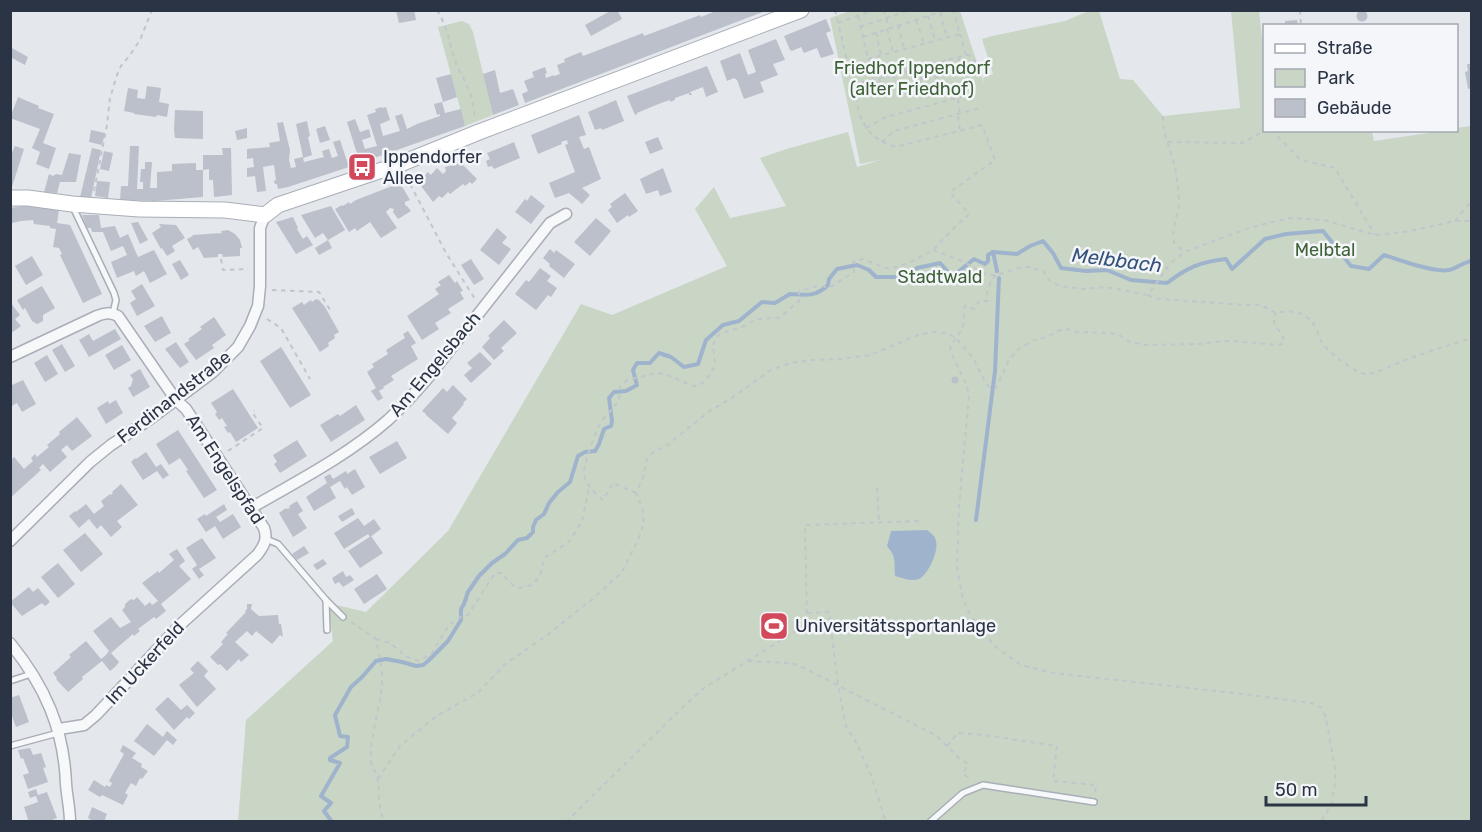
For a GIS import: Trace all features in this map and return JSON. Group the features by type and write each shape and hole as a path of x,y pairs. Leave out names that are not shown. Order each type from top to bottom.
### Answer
{"street":[{"path":"10,198 91,206 225,210 265,215 278,205 400,164 801,10"},
{"name":"Am Engelsbach","path":"251,508 330,461 388,420 427,379 550,223 566,214"},
{"name":"Ferdinandstraße","path":"10,541 90,462 213,372 238,347 255,315 259,296 260,228 265,215"},
{"path":"10,357 97,316 113,313"},
{"name":"Am Engelspfad","path":"113,313 123,322 176,400 186,409 264,528 266,539"},
{"name":"Im Uckerfeld","path":"59,731 88,723 181,624 257,555 266,539"},
{"path":"10,643 33,673 59,731 70,822"}],"lane":[{"path":"72,204 114,293 116,300 113,313"},
{"name":"Am Engelspfad","path":"266,539 278,544 343,617"},
{"path":"326,600 327,630"},
{"path":"10,681 33,673"},
{"name":"Im Uckerfeld","path":"10,746 59,731"},
{"path":"930,822 963,793 983,785 1095,802"}],"path":[{"path":"91,206 110,98 117,75 140,40 152,10"},
{"path":"437,10 445,25 455,61 470,91 476,121"},
{"path":"378,779 400,746 435,717 479,692 504,664 546,636 622,572 644,523 642,507 636,493 613,483 603,500 589,487 584,473 589,448 600,424 621,397 620,387 627,380 657,373 693,386 700,385 711,374 715,364 713,345 722,333 742,327 757,319 780,318 799,300 799,291 819,285 830,288 854,272 853,262 862,259 889,269 909,263 933,250 969,214 950,192 995,160 982,124 896,147 882,142 866,128 860,116 835,10"},
{"path":"838,23 873,10"},
{"path":"884,10 893,52"},
{"path":"860,27 910,10"},
{"path":"863,37 946,10"},
{"path":"953,10 966,55"},
{"path":"940,12 947,38"},
{"path":"858,16 873,80"},
{"path":"928,16 935,41"},
{"path":"916,20 924,43"},
{"path":"898,26 904,49"},
{"path":"876,32 881,55"},
{"path":"868,59 960,34"},
{"path":"853,84 966,55 973,57 975,66 856,98"},
{"path":"958,57 962,71"},
{"path":"945,60 950,74"},
{"path":"933,63 936,78"},
{"path":"919,67 922,82"},
{"path":"906,71 909,85"},
{"path":"892,75 896,89"},
{"path":"879,78 882,92"},
{"path":"867,81 870,96"},
{"path":"866,128 886,117 976,93"},
{"path":"958,99 960,131"},
{"path":"882,142 894,131 980,108"},
{"path":"1162,116 1162,129 1175,168 1178,192 1179,204 1174,227 1174,241 1184,252"},
{"path":"1168,142 1242,143 1263,132"},
{"path":"1273,132 1301,160 1335,168 1375,235"},
{"path":"405,173 446,253 482,308"},
{"path":"1455,221 1472,197"},
{"path":"1148,295 1170,264 1184,252 1252,227 1289,218 1324,220 1375,235 1411,231 1455,221 1472,221"},
{"path":"933,250 962,261 987,275 1029,267 1042,271 1060,286 1084,289 1106,287 1161,299 1262,305 1276,313 1286,310 1299,312 1316,327 1321,342 1332,353 1361,373 1368,374 1472,338"},
{"path":"221,260 223,270 246,269"},
{"path":"996,275 986,292 987,301 979,301 974,309 965,306 963,309 964,322 950,350 966,384 969,396 959,506 957,567 962,596 968,611 978,627 996,647 1021,665 1053,673 1312,703 1322,708 1326,718 1335,769 1335,784 1330,805 1321,822"},
{"path":"272,290 319,292 332,313"},
{"path":"636,493 643,478 647,458 656,450 665,447 706,413 734,397 771,370 790,363 870,355 918,335 932,332 946,333 956,338 974,359 986,384 996,388 1008,362 1016,351 1032,341 1060,330 1111,333 1130,342 1146,345 1200,344 1231,340 1279,345 1284,343 1284,338 1274,323 1276,313"},
{"path":"267,319 281,328 310,379"},
{"path":"218,457 263,428 252,412 254,411"},
{"path":"343,617 376,639 390,643 407,657 419,660 432,653 449,625 468,615 495,573 501,573 519,588 533,584 538,579 544,558 570,540 582,521 589,487"},
{"path":"877,488 879,522"},
{"path":"566,822 704,688 807,624 805,525 919,521"},
{"path":"807,613 829,612 838,685 846,726 872,775 886,822"},
{"path":"376,639 382,685 372,737 371,762 378,779 380,812 385,822"},
{"path":"748,661 798,665 937,736 958,758 968,764 963,774 983,785"},
{"path":"947,746 958,733 1057,746 1052,782 1096,785 1095,802"}],"green space":[{"path":"850,11 960,11 984,84 983,78 993,74 982,39 1065,21 1089,11 1099,11 1120,79 1133,80 1163,116 1240,108 1231,11 1259,11 1263,48 1263,132 1372,132 1374,141 1435,132 1458,132 1458,128 1471,126 1471,821 238,822 246,720 333,641 328,603 366,612 448,531 581,304 612,315 727,266 695,209 714,187 730,218 786,206 760,158 848,132 857,167 880,160 860,164 830,18"},
{"path":"462,21 469,24 473,32 493,115 465,126 438,27"}],"water":[{"path":"927,530 935,538 936,545 934,556 926,573 916,580 895,576 894,557 887,546 891,531"}],"building":[{"path":"396,10 414,10 416,20 399,23"},
{"path":"612,10 617,10 622,19 591,36 585,25"},
{"path":"718,10 765,11 525,103 522,94 528,91 524,81 534,77 532,72 545,67 546,78 560,74 557,65 565,62 564,59 581,52 583,56 643,33 644,36"},
{"path":"1362,10 1368,16 1362,22 1356,16"},
{"path":"826,19 831,31 826,33 834,54 821,58 817,48 804,53 801,47 790,50 784,36"},
{"path":"1297,20 1298,24 1285,24 1285,21"},
{"path":"776,39 785,60 773,64 778,75 760,82 764,92 744,99 737,80 734,78 727,81 720,61 740,53 748,75 756,72 748,50"},
{"path":"10,47 28,57 25,65 10,57"},
{"path":"1467,64 1472,64 1472,88 1468,89 1465,72 1468,71"},
{"path":"707,66 718,92 706,97 703,87 690,92 692,95 689,93 635,115 627,96"},
{"path":"495,70 500,93 513,89 519,105 493,115 483,74"},
{"path":"451,74 457,97 443,102 436,78"},
{"path":"147,86 161,88 159,102 169,104 167,117 124,111 128,88 138,90 137,98 145,99"},
{"path":"18,97 54,114 43,143 56,148 49,169 36,164 40,152 32,148 40,129 10,118"},
{"path":"616,100 624,121 602,130 601,128 595,130 588,112"},
{"path":"442,102 445,113 461,109 465,126 360,163 347,122 355,119 360,132 369,129 371,137 362,140 365,149 377,146 367,115 376,112 375,109 386,107 390,120 380,124 383,136 400,131 395,116 402,114 407,129 440,116 440,114 437,115 434,104"},
{"path":"175,110 203,111 203,139 175,138"},
{"path":"579,115 586,135 579,137 584,149 589,147 601,179 582,188 590,195 582,204 569,193 555,198 549,183 575,172 565,145 568,144 567,140 538,154 531,135"},
{"path":"307,121 312,155 303,158 304,162 324,157 322,151 329,149 332,158 338,156 333,142 340,140 349,167 278,189 274,181 276,180 274,165 263,167 266,191 257,192 255,176 247,177 247,168 254,167 253,158 247,159 247,149 270,147 269,143 280,141 277,123 283,122 290,150 291,168 296,167 294,159 303,157 296,124"},
{"path":"325,126 330,140 320,143 316,129"},
{"path":"247,128 247,138 237,140 235,131"},
{"path":"91,130 105,133 102,145 89,142"},
{"path":"658,137 663,149 650,154 645,142"},
{"path":"514,142 520,158 494,169 492,166 488,167 486,161 490,159 487,153"},
{"path":"15,146 24,149 11,190 10,157"},
{"path":"130,146 139,146 137,189 143,189 143,182 140,182 141,169 145,169 145,162 152,162 150,188 157,188 157,172 172,171 172,164 196,163 196,170 203,170 203,197 155,201 120,200 121,186 128,186"},
{"path":"92,148 101,150 91,198 80,197"},
{"path":"222,148 231,148 232,195 214,197 213,180 209,180 209,169 203,170 203,155 223,155"},
{"path":"104,151 113,153 109,171 100,169"},
{"path":"69,153 81,155 76,182 60,182 57,193 44,192 49,174 62,175"},
{"path":"461,163 477,179 472,184 470,182 465,186 463,184 450,194 448,192 442,198 439,196 433,202 418,182 428,172 431,175 437,168 443,174 446,171 445,167"},
{"path":"663,168 672,192 660,196 658,190 646,194 640,179"},
{"path":"97,181 110,182 108,198 95,196"},
{"path":"400,183 410,200 405,202 405,205 411,211 398,219 393,212 394,209 390,208 386,212 397,228 381,238 370,222 357,231 355,228 349,232 335,209"},
{"path":"625,193 638,211 617,223 608,210 612,207 610,204"},
{"path":"531,195 545,206 531,224 515,212"},
{"path":"29,205 59,210 57,223 70,225 102,294 83,303 60,255 62,254 59,248 53,247 56,229 34,224 33,220 12,223 10,221 10,208"},
{"path":"331,206 345,230 328,240 323,233 315,238 301,215"},
{"path":"82,215 99,215 101,228 115,226 120,238 128,234 138,257 154,250 167,274 150,283 144,271 136,276 134,271 117,278 111,262 127,255 123,246 111,251 103,232 92,232 91,228 87,228"},
{"path":"293,217 303,239 307,236 313,245 296,254 276,222"},
{"path":"596,218 611,231 590,256 574,242"},
{"path":"138,222 148,240 140,244 131,223"},
{"path":"159,224 176,225 185,238 172,246 175,251 167,256 152,233 161,227"},
{"path":"497,228 507,237 502,243 511,249 499,265 480,250"},
{"path":"228,230 240,240 242,248 240,248 240,256 223,257 222,254 218,254 218,257 204,258 198,247 193,250 187,239 192,235 222,233 221,231"},
{"path":"328,240 332,248 319,255 315,248"},
{"path":"550,249 554,253 556,250 575,264 564,278 543,258"},
{"path":"32,256 43,275 26,285 15,266"},
{"path":"471,259 484,279 474,285 461,265"},
{"path":"180,260 189,275 181,280 172,264"},
{"path":"540,268 551,276 547,281 557,288 551,297 548,295 536,310 515,294"},
{"path":"449,275 455,283 457,281 463,291 460,292 464,299 448,309 451,313 435,323 439,329 422,340 407,316 439,294 435,289 441,285 438,282"},
{"path":"142,284 155,306 137,316 130,303 136,299 131,291"},
{"path":"42,286 55,308 43,315 43,321 37,324 32,321 25,308 23,310 17,300"},
{"path":"316,299 325,307 339,332 328,343 329,346 320,352 292,308 302,302 304,305"},
{"path":"10,302 20,315 15,319 21,326 10,334"},
{"path":"162,316 171,333 155,342 144,326"},
{"path":"214,317 226,335 212,345 214,348 196,360 184,344 202,329 200,327"},
{"path":"504,320 517,333 501,348 504,351 494,360 482,347 490,338 488,336"},
{"path":"115,329 121,339 89,357 79,340 89,334 93,341"},
{"path":"408,331 416,343 411,346 418,359 391,376 394,380 379,391 383,398 378,401 371,391 376,388 367,372 374,367 372,364 388,354 386,350 405,338 403,334"},
{"path":"176,342 189,362 180,368 165,349"},
{"path":"62,344 75,366 65,372 52,350"},
{"path":"122,345 131,360 114,370 105,355"},
{"path":"281,347 311,395 290,408 260,361"},
{"path":"480,352 492,364 471,383 464,375 472,368 467,363"},
{"path":"47,355 58,374 45,382 34,363"},
{"path":"140,369 150,387 133,397 128,388 133,379 130,375"},
{"path":"955,376 959,380 955,384 951,380"},
{"path":"23,380 36,404 22,412 17,403 10,407 10,386"},
{"path":"453,385 467,399 452,418 457,423 448,434 422,411 443,388 447,392"},
{"path":"233,389 258,428 236,442 224,427 227,426 222,418 219,420 215,414 217,412 211,403"},
{"path":"116,400 123,413 106,424 97,408 108,401 109,404"},
{"path":"356,405 365,420 331,442 320,425 338,414 340,416"},
{"path":"77,417 92,436 72,451 67,445 61,450 67,457 50,472 43,464 39,468 41,470 10,498 10,461 14,457 24,469 33,461 31,458 35,454 37,457 49,447 47,445 60,434 59,432"},
{"path":"178,430 217,490 204,498 180,458 169,465 156,444"},
{"path":"297,440 307,456 280,473 274,464 277,462 273,455"},
{"path":"397,441 407,458 380,474 369,457"},
{"path":"146,452 156,467 161,464 169,475 163,479 157,471 143,480 131,462"},
{"path":"355,469 365,487 352,495 340,481 330,487 336,498 314,511 306,497 327,483 324,477 330,474 333,479 346,471 347,474"},
{"path":"121,484 138,505 117,521 122,527 111,537 101,525 97,529 89,519 79,528 69,516 86,504 94,514 104,506 101,501 111,495"},
{"path":"297,501 303,511 298,514 307,528 293,537 279,513 290,508 289,506"},
{"path":"224,504 227,510 216,517 220,522 233,514 241,527 223,539 215,526 206,532 197,519"},
{"path":"352,508 355,514 342,522 338,516"},
{"path":"358,518 364,526 374,519 381,529 370,537 368,534 344,549 334,533"},
{"path":"85,533 103,554 81,572 63,550"},
{"path":"371,536 383,553 360,568 348,551"},
{"path":"202,538 216,558 199,569 204,575 199,579 192,569 197,565 186,548"},
{"path":"304,546 309,553 297,560 292,554"},
{"path":"177,549 185,561 179,566 191,579 161,604 166,611 138,629 140,631 134,636 133,634 111,653 119,662 115,667 110,671 102,661 68,692 53,673 86,641 101,659 105,656 109,651 93,631 111,617 120,628 131,622 122,610 131,599 134,600 137,597 145,606 150,602 152,605 158,601 142,583 158,571 159,573 174,560 169,554"},
{"path":"323,559 327,564 317,570 313,565"},
{"path":"58,563 75,584 58,598 41,577"},
{"path":"343,571 346,577 350,575 354,580 343,587 339,582 335,584 332,578"},
{"path":"377,574 387,589 364,604 354,589"},
{"path":"29,587 33,592 38,588 50,602 45,606 42,603 22,616 10,602"},
{"path":"247,604 252,604 251,609 259,616 278,615 283,637 280,635 272,644 256,631 252,636 247,631 235,642 249,655 241,662 239,659 227,671 210,657 223,644 221,642 228,634 226,633 246,612"},
{"path":"198,661 208,671 204,676 216,689 197,707 179,685 194,673 190,669"},
{"path":"19,695 29,722 16,727 10,711 10,698"},
{"path":"168,697 181,710 187,705 195,713 189,719 187,717 174,730 155,709"},
{"path":"147,724 163,737 167,731 177,740 173,745 167,740 154,756 134,741"},
{"path":"123,745 136,753 132,758 148,771 142,779 140,778 136,786 131,783 125,793 128,795 123,805 88,790 94,780 105,787 106,785 110,787 112,783 109,781 124,754 120,751"},
{"path":"30,748 33,755 41,753 48,782 28,789 23,775 29,773 18,750"},
{"path":"36,789 38,795 47,792 57,818 52,822 29,822 24,807 38,802 36,796 30,798 28,792"},
{"path":"92,807 107,814 104,822 95,822 88,818"}],"waterway":[{"name":"Melbbach","path":"332,822 324,811 331,803 321,796 340,763 330,758 347,747 348,737 340,736 335,715 351,687 376,661 386,659 416,666 423,665 448,641 461,620 461,609 468,592 479,576 518,540 527,538 533,532 536,520 544,514 558,492 570,482 578,456 585,452 595,451 604,429 611,426 609,398 614,392 626,391 637,385 633,370 637,363 650,363 659,353 671,357 684,367 698,364 706,340 723,325 739,321 762,302 775,303 790,294 806,295 819,292 828,285 829,279 837,269 857,265 869,270 876,277 905,277 917,268 940,263 950,274 958,272 974,259 985,264 988,261 988,255 993,252 1017,254 1043,241 1061,268 1086,271 1107,270 1131,280 1167,283 1188,269 1209,262 1226,259 1232,269 1265,239 1286,234 1323,231 1351,266 1369,269 1384,255 1435,270 1449,270 1472,261"},
{"path":"993,252 997,271"},
{"path":"976,520 995,371 999,278"}],"place":[{"name":"Ippendorfer Allee","path":"362,167"},
{"name":"Universitätssportanlage","path":"774,626"}],"park label":[{"name":"Friedhof Ippendorf (alter Friedhof)","path":"912,78"},
{"name":"Melbtal","path":"1325,250"},
{"name":"Stadtwald","path":"940,277"}]}
